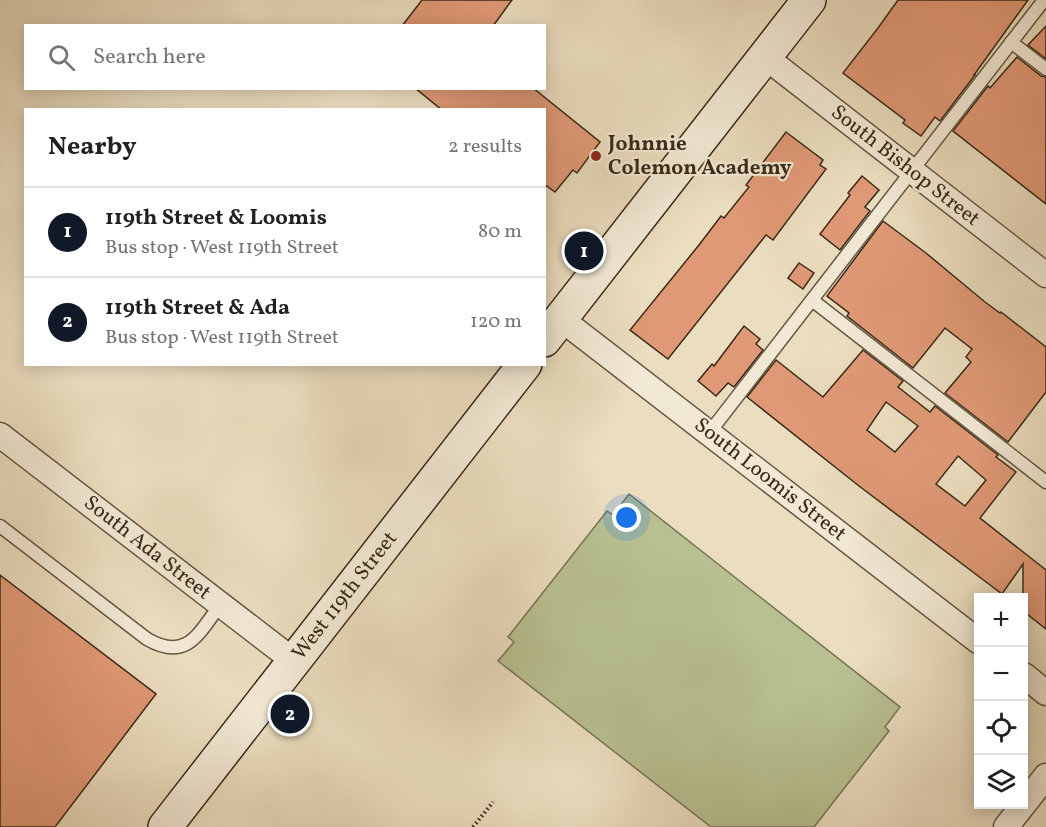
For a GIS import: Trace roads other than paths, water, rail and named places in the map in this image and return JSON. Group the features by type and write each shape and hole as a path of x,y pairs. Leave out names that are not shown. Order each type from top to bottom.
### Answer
{"street":[{"path":"553,329 809,0"},
{"name":"South Bishop Street","path":"765,57 1046,275"},
{"name":"South Loomis Street","path":"553,329 709,433 974,638"},
{"name":"West 119th Street","path":"165,827 523,366"},
{"name":"South Ada Street","path":"0,435 294,661"},
{"path":"1028,679 1046,693"},
{"path":"1006,827 1046,776"}],"lane":[{"path":"709,433 1044,0"},
{"path":"1011,42 1046,69"},
{"path":"812,300 1046,482"},
{"path":"0,526 159,646 182,647 193,641 220,604"}],"place":[{"name":"Johnnie Colemon Academy","path":"596,156"},
{"name":"119th Street & Loomis","path":"584,251"},
{"name":"119th Street & Ada","path":"290,714"}]}
